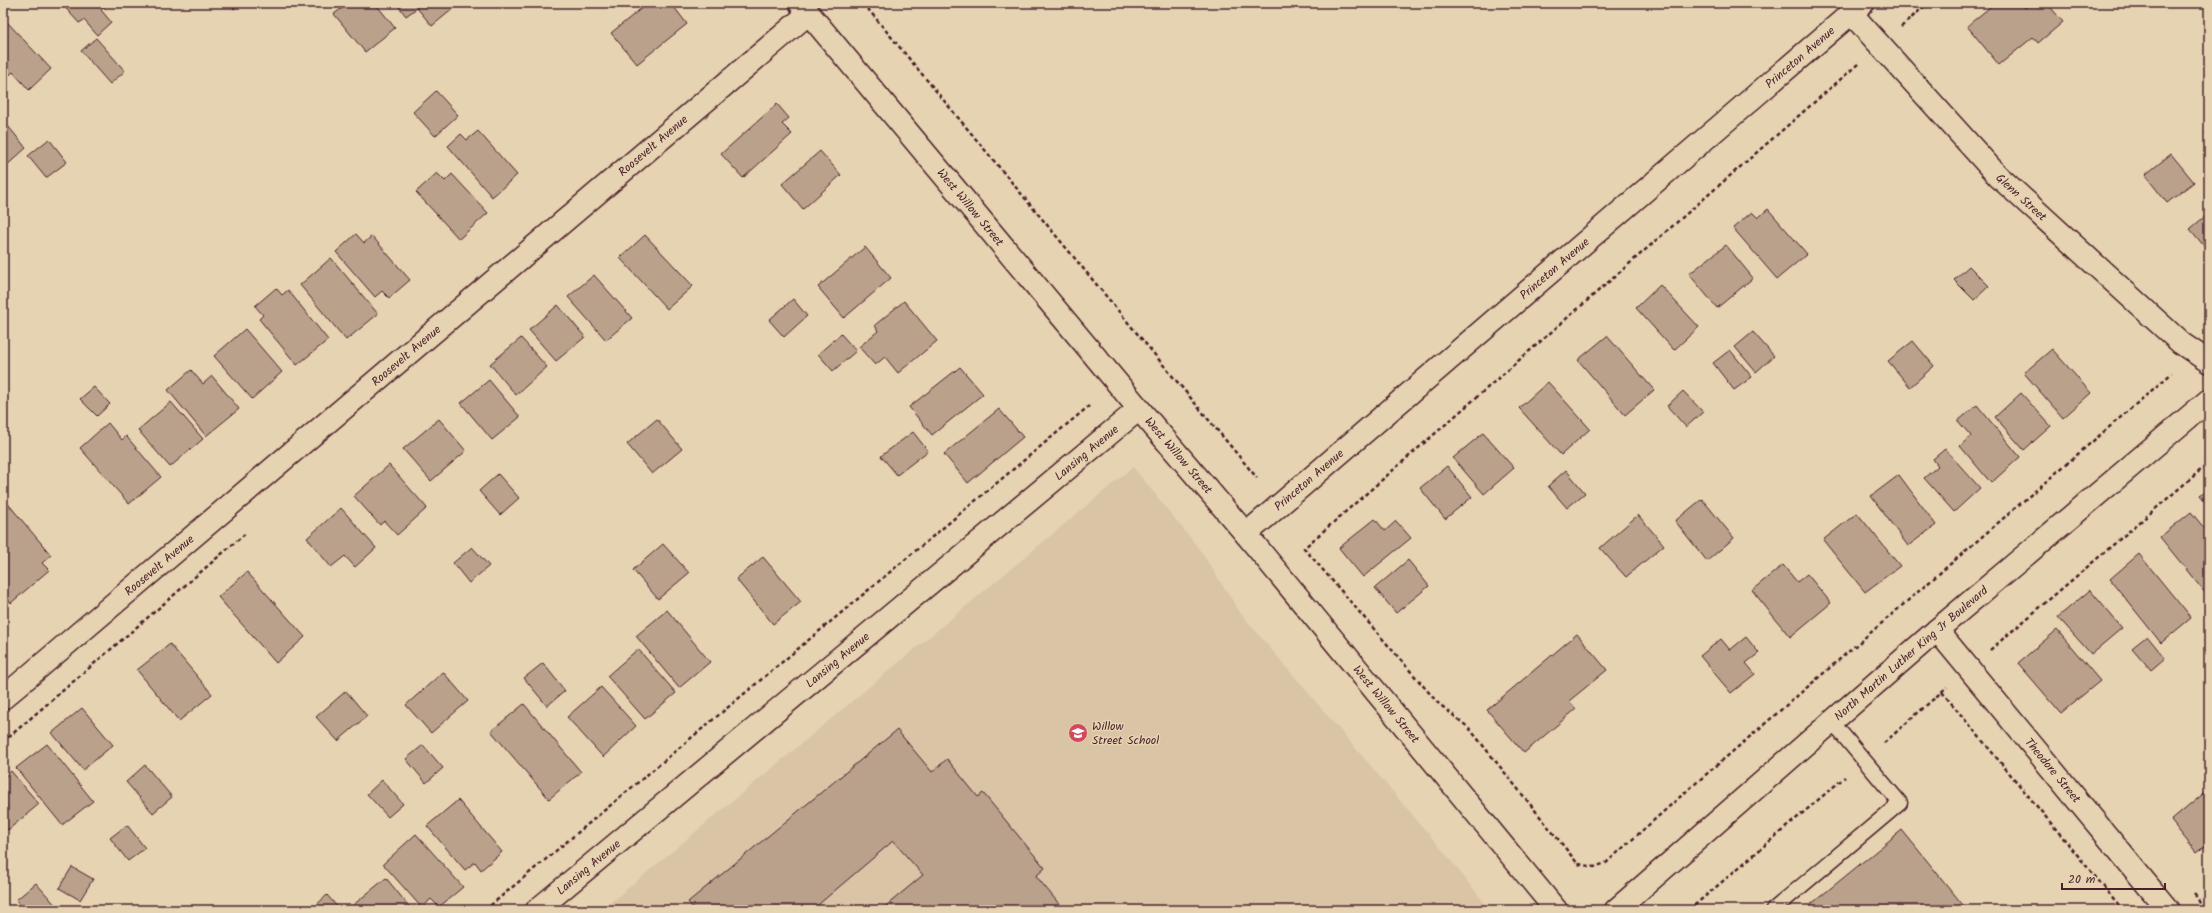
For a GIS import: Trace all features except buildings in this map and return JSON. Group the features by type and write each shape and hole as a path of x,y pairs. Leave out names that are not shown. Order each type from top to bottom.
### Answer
{"street":[{"name":"West Willow Street","path":"804,8 1139,409 1246,534 1556,910"},
{"name":"Roosevelt Avenue","path":"3,698 804,8"},
{"name":"Glenn Street","path":"1857,8 1880,45 1998,176 2181,343 2203,357"},
{"name":"Princeton Avenue","path":"1246,534 1857,8"},
{"name":"North Martin Luther King Jr Boulevard","path":"1616,910 1937,630 2209,400"},
{"name":"Lansing Avenue","path":"537,910 1139,409"},
{"name":"Theodore Street","path":"1937,630 2168,910"}],"lane":[{"path":"1773,910 1900,803 1832,722"}],"path":[{"path":"863,3 1257,478"},
{"path":"1928,3 1304,548 1438,703 1469,728 1578,864 1594,867 1606,864 1681,796 2203,357"},
{"path":"485,910 1089,406"},
{"path":"1942,692 2123,910"},
{"path":"1689,910 1744,864"}],"shaded area":[{"name":"Willow Street School","path":"1133,467 1200,550 1241,614 1444,852 1487,906 1487,910 602,910"}],"place":[{"name":"Willow Street School","path":"1078,733"}]}
